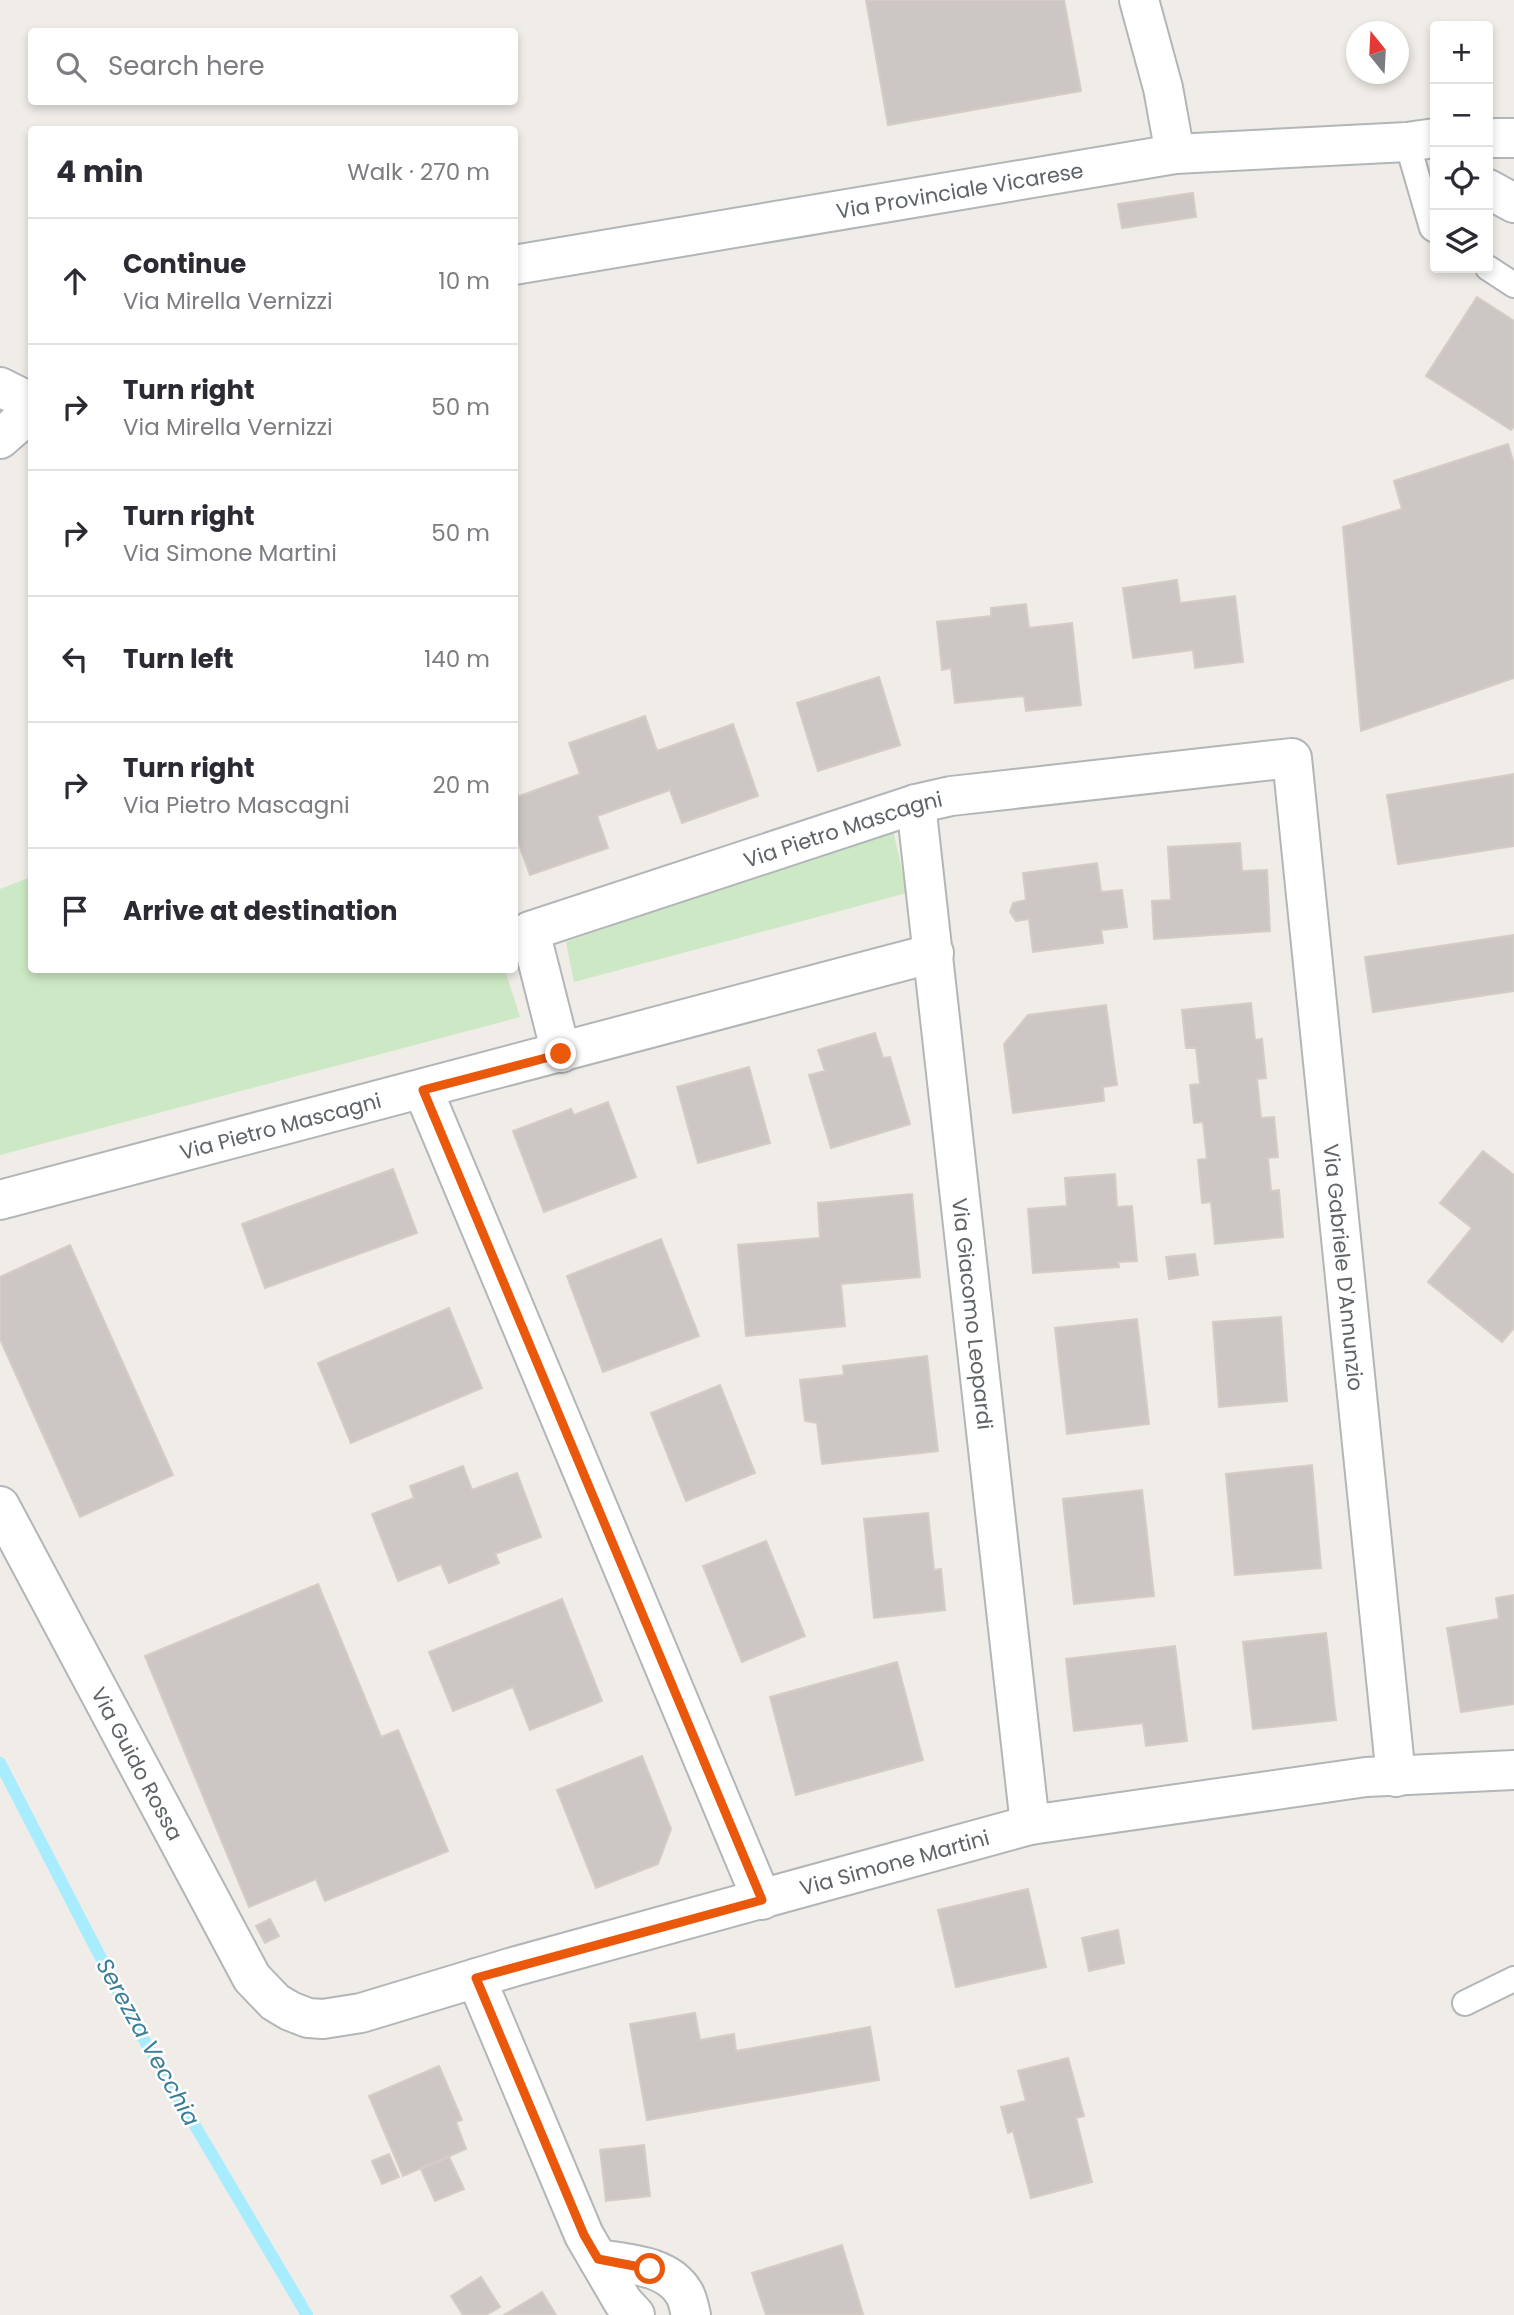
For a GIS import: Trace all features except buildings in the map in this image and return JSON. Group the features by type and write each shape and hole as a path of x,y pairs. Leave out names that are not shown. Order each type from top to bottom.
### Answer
{"street":[{"path":"1139,0 1163,88 1175,154"},
{"path":"1493,138 1514,138"},
{"name":"Via Provinciale Vicarese","path":"518,264 1175,154 1426,147"},
{"path":"1493,192 1514,203"},
{"path":"0,387 28,401"},
{"path":"0,439 28,414"},
{"name":"Via Pietro Mascagni","path":"561,1054 530,931 916,804 951,796 1292,758"},
{"name":"Via Gabriele D'Annunzio","path":"1292,758 1396,1777"},
{"name":"Via Giacomo Leopardi","path":"916,804 1030,1825"},
{"name":"Via Pietro Mascagni","path":"0,1200 561,1054 933,953"},
{"path":"423,1090 762,1900"},
{"name":"Via Guido Rossa","path":"0,1506 253,1978 275,2002 290,2011"},
{"name":"Via Simone Martini","path":"290,2011 308,2018 361,2013 476,1978 1030,1825 1366,1777 1514,1770"},
{"path":"476,1978 584,2235 623,2302 635,2315"},
{"path":"598,2259 630,2264 669,2275 685,2294 691,2315"}],"lane":[{"path":"1426,147 1431,210"},
{"path":"1493,271 1514,285"},
{"path":"1465,2003 1514,1979"}],"green space":[{"path":"893,830 907,893 574,982 566,942"},
{"path":"28,878 28,973 506,973 520,1017 0,1155 0,889"}],"waterway":[{"name":"Serezza Vecchia","path":"0,1763 136,2026 307,2315"}],"route":[{"path":"561,1054 423,1090 762,1900 476,1978 584,2235 598,2259 650,2269"}]}
